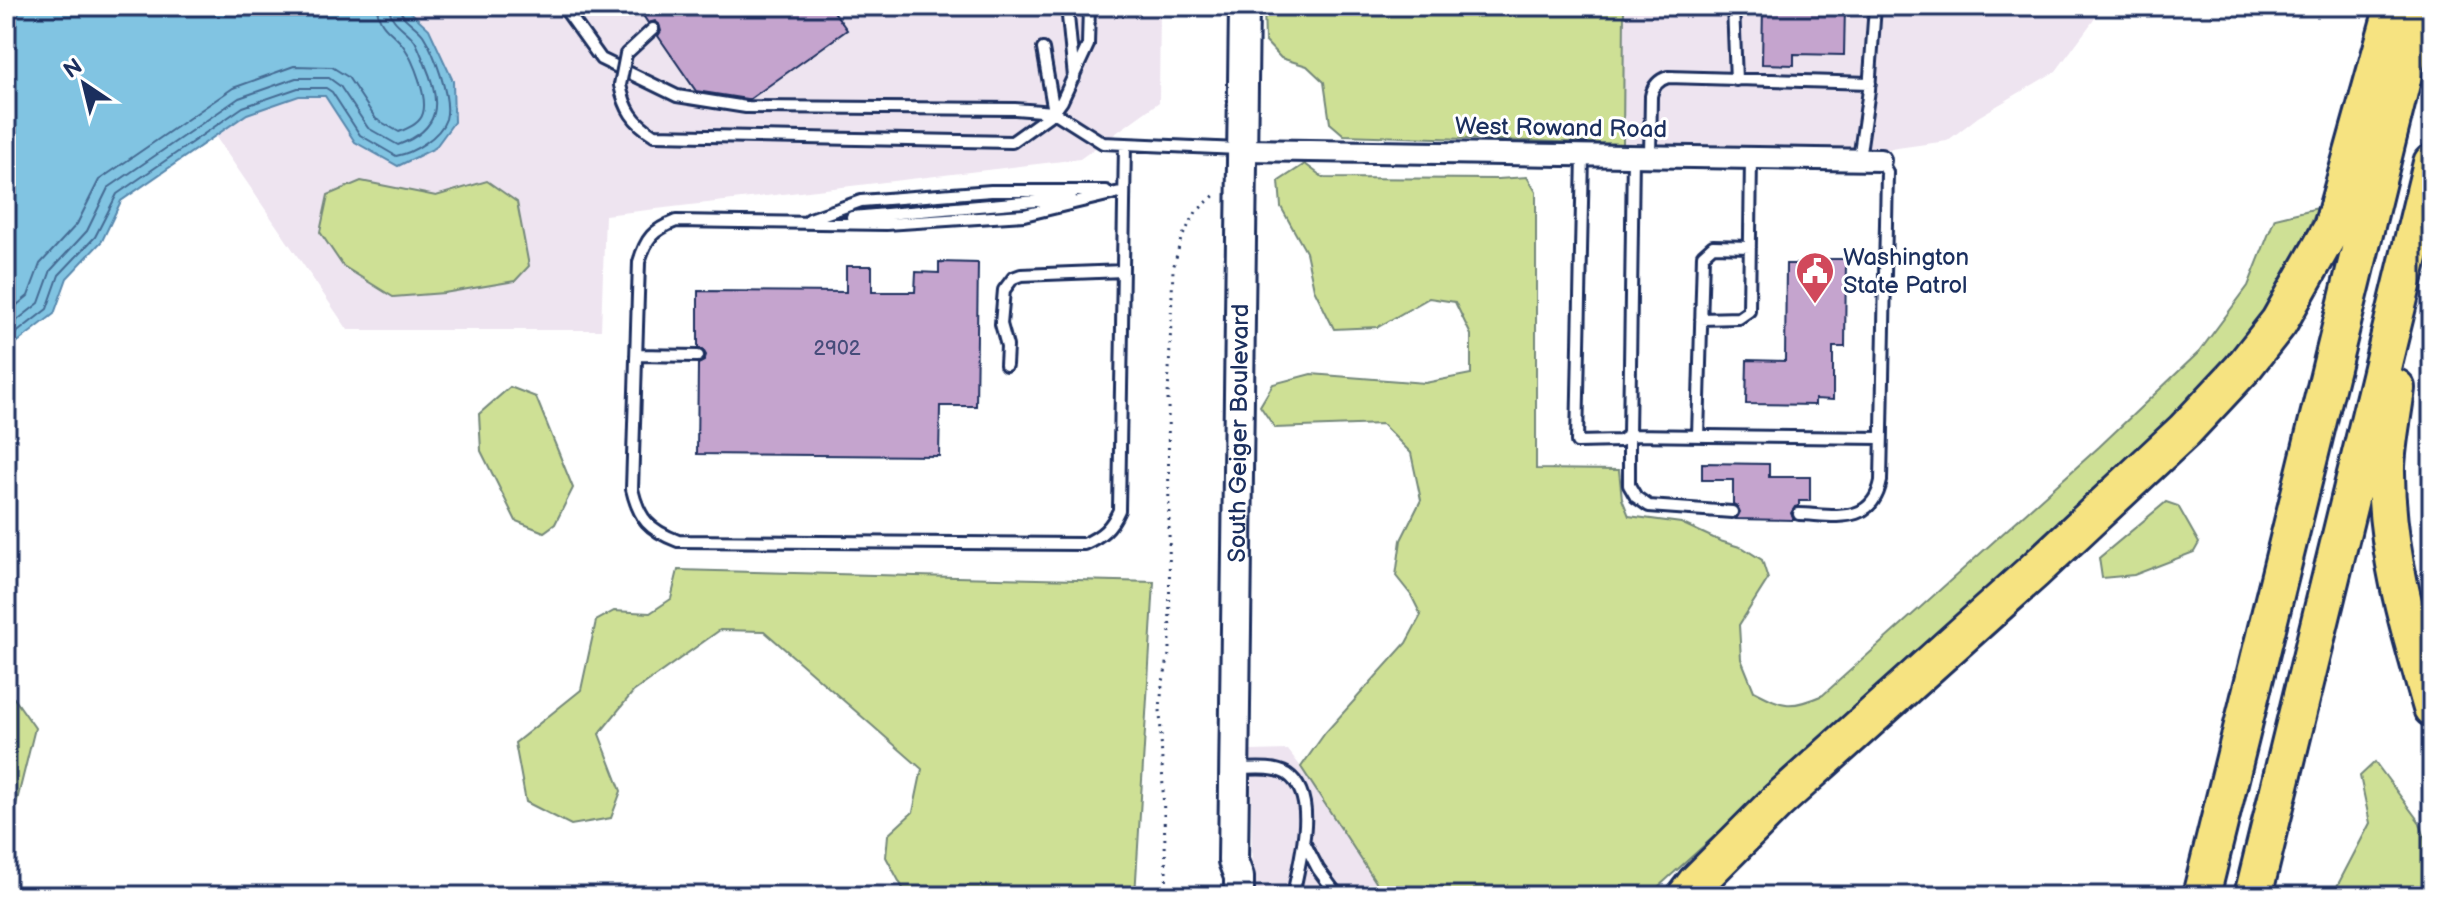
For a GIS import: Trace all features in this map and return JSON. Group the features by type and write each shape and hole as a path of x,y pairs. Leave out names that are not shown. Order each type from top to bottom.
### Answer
{"highway":[{"path":"1686,896 1778,801 2173,442 2242,369 2279,322 2332,228 2394,6"},
{"path":"2201,896 2420,6"},
{"path":"2253,896 2432,163"},
{"path":"2404,273 2397,379 2386,466 2388,503 2398,589 2432,708"}],"street":[{"name":"South Geiger Boulevard","path":"1239,896 1239,877 1233,861 1244,6"},
{"name":"West Rowand Road","path":"1242,160 1583,155 1880,160"},
{"name":"South Geiger Boulevard","path":"1219,896 1221,884 1233,861"}],"lane":[{"path":"563,6 601,59 677,96 746,107 1054,112 1103,143 1242,160"},
{"path":"1067,6 1074,79"},
{"path":"653,29 626,54 620,85 630,116 654,135 1012,142 1054,112 1074,79 1088,45 1089,6"},
{"path":"1733,6 1736,80"},
{"path":"1859,159 1870,83 1875,6"},
{"path":"1043,49 1054,112"},
{"path":"1732,512 1649,506 1636,497 1629,485 1642,156 1653,88 1661,79 1668,77 1870,83"},
{"path":"1124,191 1024,215 886,224 676,221 659,228 645,243 639,262 632,489 637,509 647,524 662,535 678,541 1084,544 1102,535 1113,524 1119,510 1125,144"},
{"path":"1583,155 1577,442 1620,441 1629,435 1881,438"},
{"path":"1701,319 1739,318 1749,311 1751,158"},
{"path":"1799,514 1853,515 1867,509 1878,492 1887,172 1880,160"},
{"path":"801,223 861,201 991,191 1124,191"},
{"path":"1698,436 1703,255 1713,246 1750,247"},
{"path":"1006,365 1007,346 1001,324 1004,290 1013,278 1021,275 1123,271"},
{"path":"636,355 698,356"},
{"path":"1234,769 1269,769 1287,775 1302,793 1305,844 1293,896"},
{"path":"1305,844 1318,869 1338,896"}],"path":[{"path":"1167,896 1160,709 1170,650 1168,397 1173,269 1181,239 1196,212 1242,160"}],"shaded area":[{"path":"126,6 1160,6 1159,102 1080,159 605,215 601,330 348,330"},
{"path":"1624,6 2104,6 2056,71 1978,117 1947,141 1883,150 1623,144"},
{"path":"1288,750 1385,896 1252,896 1251,751"}],"green space":[{"path":"1264,6 1624,6 1623,144 1344,135 1330,123 1324,82 1307,66 1281,58 1265,41"},
{"path":"1305,164 1324,178 1527,177 1536,192 1536,469 1619,470 1622,499 1629,516 1681,523 1743,548 1762,560 1768,579 1739,625 1741,659 1754,691 1788,704 1803,703 1823,695 2099,447 2199,352 2248,286 2275,218 2318,208 2283,284 2221,368 2156,439 1648,896 1385,896 1301,767 1325,733 1406,643 1421,615 1396,576 1401,540 1421,500 1411,453 1382,424 1275,428 1260,406 1273,384 1311,374 1425,383 1471,374 1471,335 1455,302 1429,298 1378,327 1334,329 1314,289 1306,252 1281,207 1279,181"},
{"path":"361,181 436,196 487,181 517,202 529,266 515,281 444,293 393,297 343,266 320,232 328,195"},
{"path":"510,387 536,397 573,488 555,524 544,532 516,521 481,451 479,414"},
{"path":"2166,502 2178,506 2199,543 2194,552 2134,575 2102,578 2099,558"},
{"path":"678,570 1154,582 1135,896 907,896 886,857 888,835 913,812 922,769 764,631 720,630 633,692 599,734 621,791 611,818 571,825 526,802 515,743 581,690 596,621 614,611 650,613 671,599"},
{"path":"14,698 35,728 13,817 6,822 6,700"},
{"path":"2375,762 2420,823 2432,860 2432,896 2332,896 2370,823 2360,776"}],"water":[{"path":"6,6 404,6 429,29 453,81 454,122 435,148 398,166 355,142 325,96 299,96 247,114 121,201 102,241 67,278 54,314 6,351"}],"building":[{"path":"637,6 830,6 847,30 747,99 696,91 658,36 661,31 659,24 655,21 648,23"},
{"path":"1763,6 1845,6 1844,55 1794,54 1794,65 1762,64"},
{"name":"Washington State Patrol","path":"1803,259 1846,259 1845,347 1833,347 1833,400 1815,399 1815,405 1746,404 1747,360 1785,361 1786,264 1803,264"},
{"path":"939,262 978,263 976,406 940,406 939,456 697,454 698,364 704,361 706,355 698,348 698,291 846,292 846,266 872,266 872,292 915,292 916,272 939,273"},
{"path":"1702,463 1769,464 1769,477 1810,477 1810,501 1799,501 1799,506 1791,513 1794,520 1736,519 1740,512 1733,504 1733,480 1702,480"}],"place":[{"name":"Washington State Patrol","path":"1815,305"}]}
